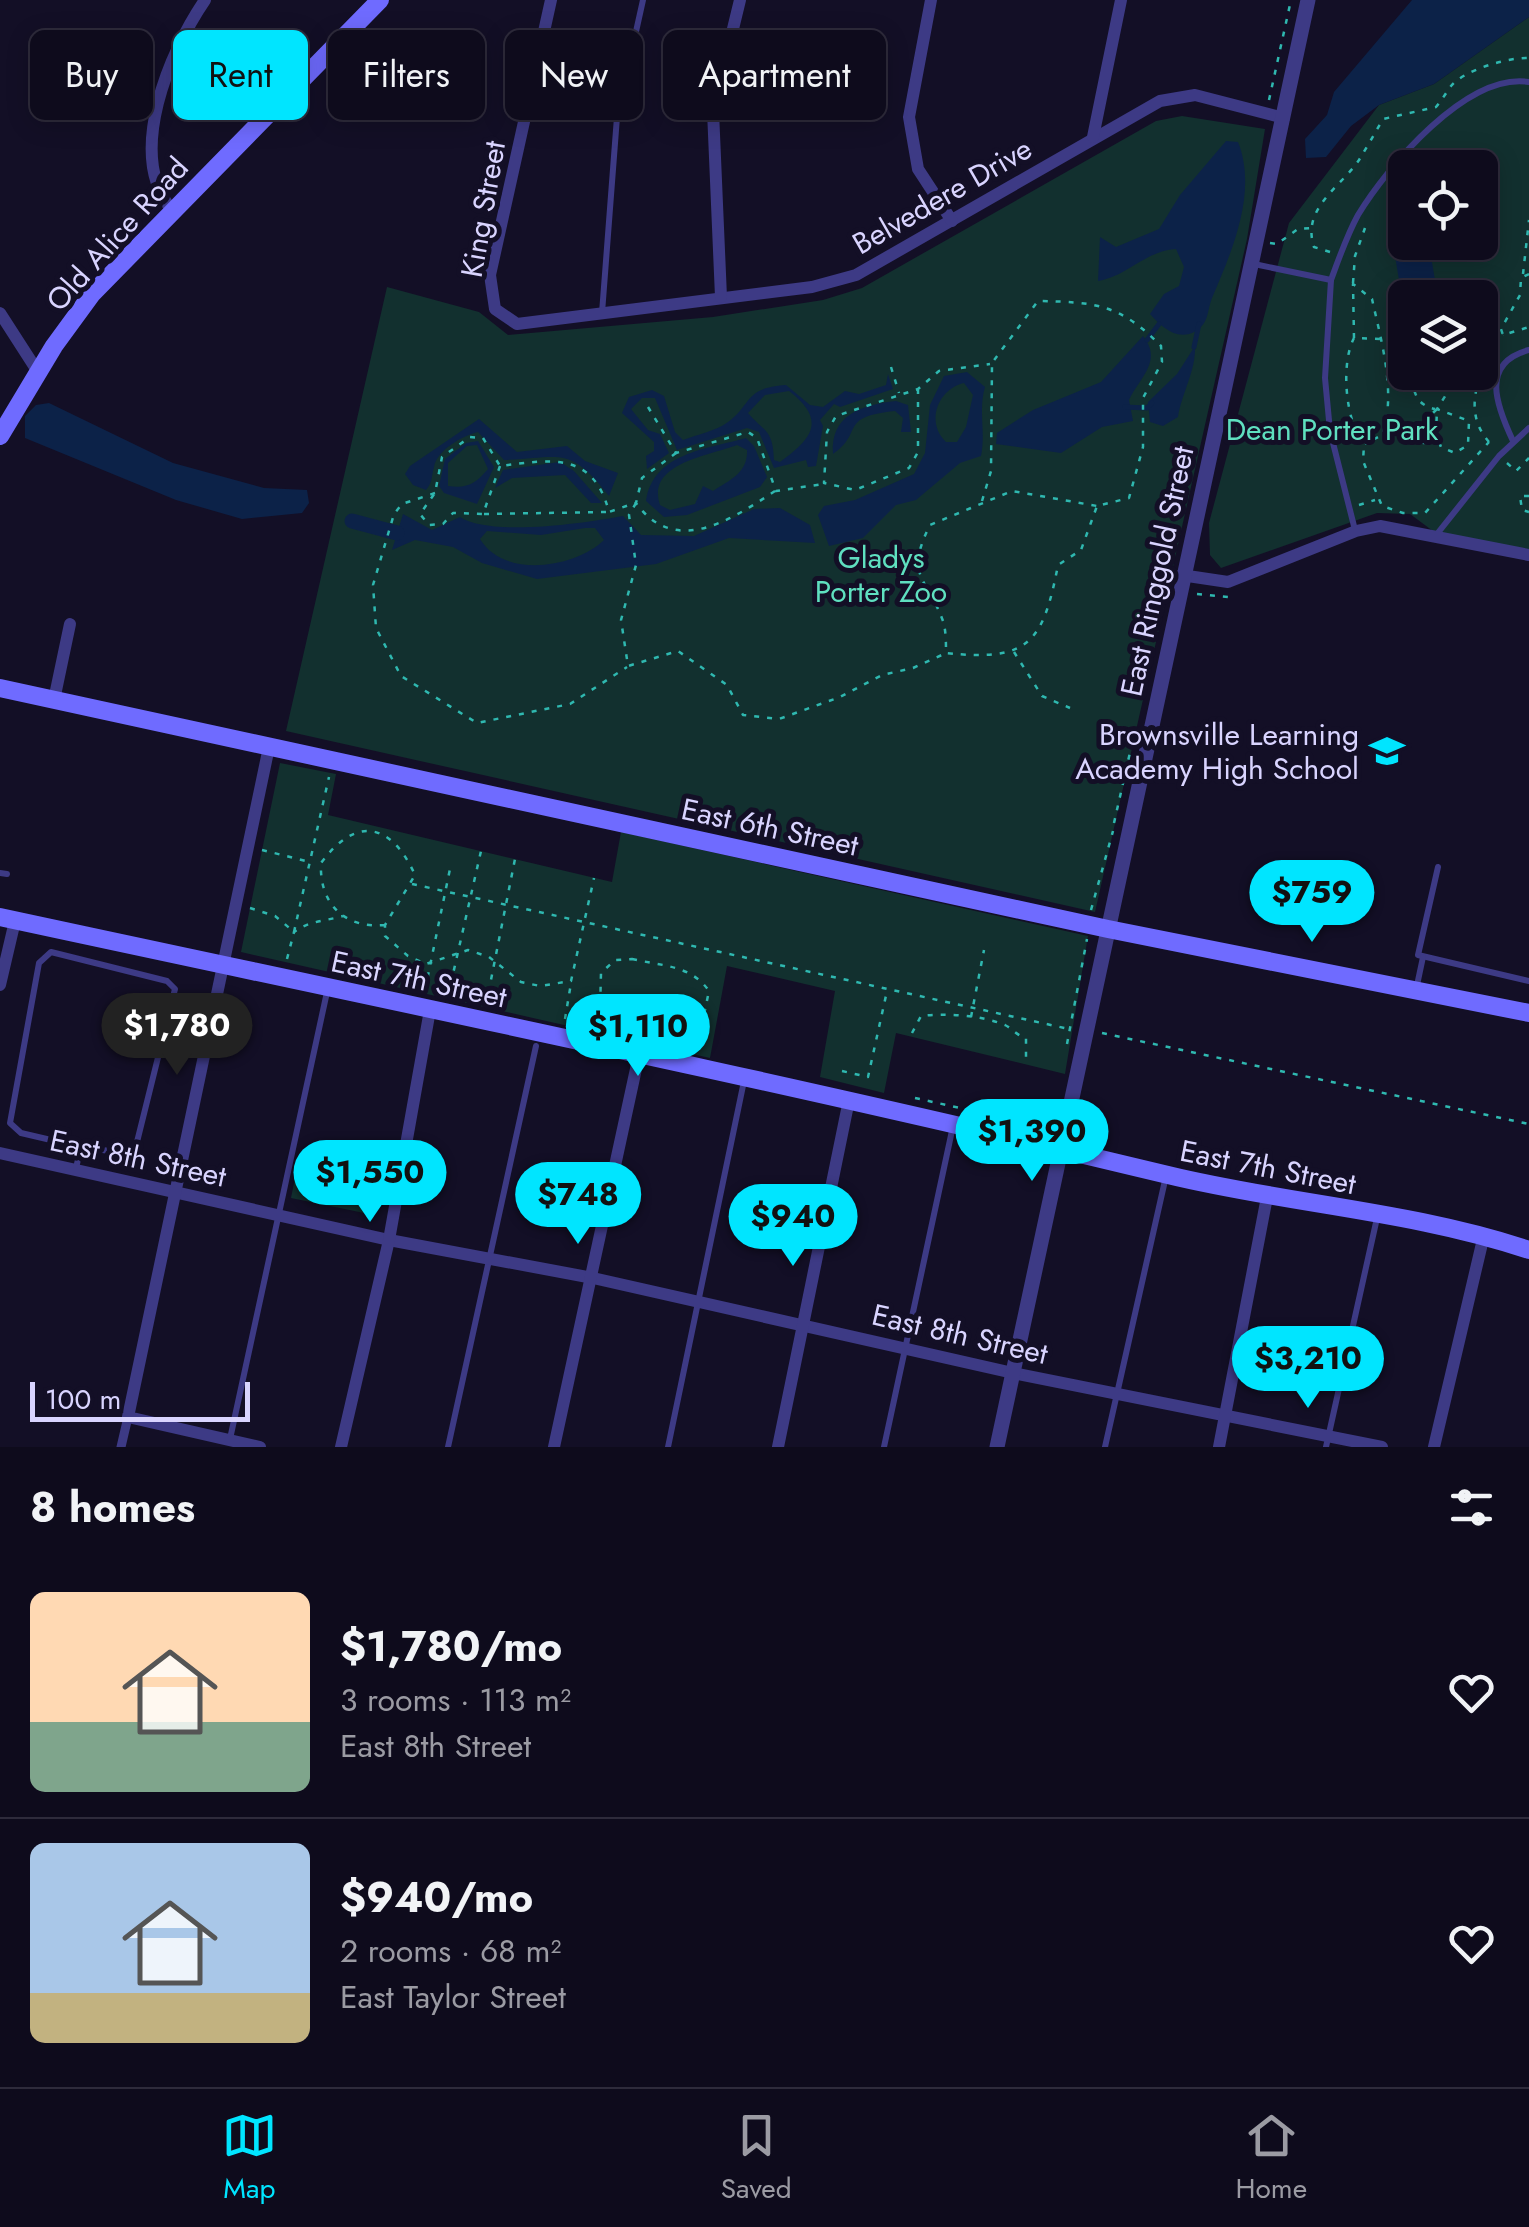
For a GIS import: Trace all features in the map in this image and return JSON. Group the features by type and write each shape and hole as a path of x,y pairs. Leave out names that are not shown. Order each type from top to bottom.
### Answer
{"main road":[{"name":"Old Alice Road","path":"0,436 92,294 377,1"},
{"name":"East 6th Street","path":"0,688 1108,928 1529,1013"},
{"name":"East 7th Street","path":"7,919 328,988 427,1002 639,1055 1062,1146 1268,1197 1484,1235 1529,1250"},
{"path":"1508,1009 1529,1022"}],"street":[{"path":"172,210 156,174 156,108 169,63 205,0"},
{"name":"King Street","path":"496,309 490,275 551,0"},
{"path":"722,297 713,112 740,0"},
{"path":"931,0 909,117 918,169 952,221"},
{"path":"1093,137 1122,0"},
{"name":"East Ringgold Street","path":"996,1447 1308,0"},
{"name":"Belvedere Drive","path":"496,309 517,324 812,287 856,276 1160,102 1195,95 1284,118"},
{"path":"0,312 38,372"},
{"path":"1182,575 1228,582 1356,531 1380,526 1437,534 1529,555"},
{"path":"54,700 70,624"},
{"path":"121,1447 270,746"},
{"path":"0,985 7,919"},
{"path":"342,1447 389,1240 427,1002"},
{"path":"554,1447 639,1055"},
{"path":"778,1447 849,1100"},
{"name":"East 8th Street","path":"0,1153 389,1240 593,1278 1013,1373 1226,1416 1327,1442 1382,1447"},
{"path":"1219,1447 1268,1197"},
{"path":"1434,1447 1484,1235"},
{"path":"128,1417 260,1447"}],"lane":[{"path":"602,313 617,117 643,0"},
{"path":"1356,531 1330,431 1325,378 1332,280 1340,256 1358,216 1438,120 1501,82 1529,82"},
{"path":"1254,264 1332,280"},
{"path":"1513,442 1495,396 1497,371 1504,361 1529,350"},
{"path":"1437,534 1498,456 1529,428"},
{"path":"1438,867 1418,956 1529,981"},
{"path":"51,952 168,981 176,988 135,1150 131,1154 82,1147 21,1133 10,1123 40,963 51,952"},
{"path":"1416,990 1423,956"},
{"path":"230,1440 328,988"},
{"path":"448,1447 536,1046"},
{"path":"668,1447 745,1078"},
{"path":"884,1447 954,1123"},
{"path":"75,1170 82,1147"},
{"path":"1106,1447 1166,1174"},
{"path":"1327,1442 1377,1216"}],"path":[{"path":"1354,264 1314,247 1314,228 1324,195 1358,163 1383,119 1436,107 1452,85 1471,72 1517,57 1529,58"},
{"path":"1503,335 1501,329 1514,308 1523,276 1529,220"},
{"path":"1366,225 1354,264 1354,338 1349,347 1351,429 1364,444 1363,461 1382,506 1402,513 1425,513 1489,442 1476,420 1477,390"},
{"path":"1266,242 1277,244 1298,229 1314,228"},
{"path":"1523,276 1529,274"},
{"path":"1353,284 1372,298 1386,369 1386,423 1382,435 1364,444"},
{"path":"946,653 944,622 921,584 918,550 930,525 1012,490 1097,506 1129,498 1143,446 1143,398 1162,362 1161,346 1138,323 1100,306 1038,301 992,363 991,470 982,501"},
{"path":"1498,344 1503,335 1529,327"},
{"path":"1354,338 1380,339"},
{"path":"824,484 821,470 827,432 836,416 918,388 939,371 992,363"},
{"path":"891,367 899,395"},
{"path":"636,503 650,522 674,530 701,529 740,514 776,490 824,484 854,490 891,479 909,468 918,452 918,388"},
{"path":"1414,390 1424,406 1436,409 1469,421 1471,440 1464,448 1447,452 1436,434 1436,409"},
{"path":"1436,434 1424,443 1412,440 1410,435 1448,390"},
{"path":"648,407 676,453"},
{"path":"628,666 621,620 636,565 628,515 647,475 676,453 748,432 757,438 776,490"},
{"path":"500,466 483,438 470,436 442,458 435,494 420,514 428,525 443,524 453,512 609,512 636,503"},
{"path":"1498,456 1516,470 1529,458"},
{"path":"500,466 561,458 604,493 609,512"},
{"path":"482,514 500,466"},
{"path":"435,494 402,504 392,521 373,586 376,628 401,676 443,706 477,723 570,704 628,666 678,651 727,685 743,715 779,719 946,653 980,657 1013,651 1038,634 1050,604 1058,565 1080,550 1097,506"},
{"path":"1529,496 1520,496 1522,510 1529,512"},
{"path":"1350,508 1377,499"},
{"path":"1190,593 1232,595"},
{"path":"1013,651 1042,696 1070,708"},
{"path":"287,962 331,770"},
{"path":"385,926 354,922 329,906 320,876 321,862 343,840 378,830 394,839 415,875 385,926 385,936 408,956 431,962 458,950 480,952 520,982 540,986 571,981"},
{"path":"262,850 308,861"},
{"path":"448,999 481,851"},
{"path":"486,1007 515,859"},
{"path":"427,1002 450,864"},
{"path":"565,1022 594,878"},
{"path":"412,884 469,900 1070,1029"},
{"path":"250,908 275,916 294,932"},
{"path":"294,932 307,923 326,924 344,916"},
{"path":"1066,1048 1088,936"},
{"path":"971,1018 984,950"},
{"path":"615,960 688,970 701,980 709,992 702,1024 680,1034 668,1032 637,1028 600,1011 602,973 615,960"},
{"path":"842,1072 868,1077 887,988"},
{"path":"912,1034 921,1016 971,1018 1005,1025 1026,1038 1026,1058"},
{"path":"1087,1030 1529,1124"},
{"path":"908,1096 1042,1126 1049,1124 1055,1101"}],"green space":[{"name":"Dean Porter Park","path":"1529,17 1529,555 1437,534 1410,514 1377,513 1221,568 1210,555 1209,523 1289,223 1379,105 1434,84"},
{"name":"Gladys Porter Zoo","path":"1182,116 1265,129 1247,239 1095,912 286,731 387,287 479,312 508,335 713,317 823,300 862,288 1156,121"},
{"path":"280,763 336,774 328,815 612,882 621,832 1088,936 1065,1074 896,1033 884,1093 820,1077 835,991 727,966 710,1058 241,952"},
{"path":"298,1163 376,1179 369,1214 291,1198"}],"water":[{"path":"1412,0 1529,0 1529,17 1434,84 1379,105 1351,126 1326,157 1306,158 1305,139 1327,115 1334,92"},
{"path":"1226,141 1238,142 1243,161 1240,221 1205,320 1196,331 1176,334 1150,314 1164,294 1179,286 1184,267 1176,249 1155,254 1098,281 1100,237 1116,247 1159,229 1180,195"},
{"path":"1396,260 1432,260 1435,280 1399,280"},
{"path":"1143,336 1151,353 1144,376 1129,400 1133,421 1102,427 1061,453 996,444 997,433 1033,410 1101,382"},
{"path":"1195,346 1178,417 1163,426 1150,422 1148,402 1177,374"},
{"path":"967,372 985,387 981,456 960,463 916,500 896,505 863,538 829,546 818,515 824,506 855,500 914,474 925,453 930,405 944,376","holes":["964,383 973,395 966,427 957,442 946,442 936,425 941,399"]},
{"path":"888,374 893,389 840,407 834,404 820,420 823,426 816,466 808,467 806,460 774,468 759,432 747,428 677,450 655,398 642,398 631,409 648,430 660,434 669,453 647,469 646,456 654,451 654,442 622,413 629,397 652,390 664,396 675,432 683,440 723,425 763,389 786,385 810,405 823,407 845,391 859,394 886,385","holes":["789,391 808,412 811,429 791,454 780,462 774,460 770,437 748,413 765,395"]},
{"path":"896,401 908,405 911,432 901,432 903,418 895,411 865,417 833,454 837,430 850,414"},
{"path":"49,403 173,463 264,488 307,490 309,503 302,513 242,519 176,500 25,438 25,416 36,405"},
{"path":"479,419 517,452 567,446 585,461 618,473 609,496 573,462 552,457 504,460 478,432 458,440 440,455 426,490 413,485 405,474 410,466"},
{"path":"746,438 754,446 767,477 760,487 687,515 664,517 646,501 659,472 670,463 699,450","holes":["737,445 747,450 737,475 713,491 703,486 695,504 670,510 660,505 658,491 671,470"]},
{"path":"478,441 494,467 477,504 444,493 439,486 445,459 466,443","holes":["477,445 488,469 471,484 448,486 448,463 467,446"]},
{"path":"560,462 574,471 602,503 591,503 565,475 512,478 495,488 503,470"},
{"path":"780,508 810,525 815,543 729,538 656,564 537,579 482,563 453,547 415,540 392,550 403,514 432,530 460,517 474,523 515,527 623,516 641,535 694,536 754,509","holes":["595,528 604,540 591,550 558,563 540,565 505,560 480,539 487,531 541,535"]}],"waterway":[{"path":"1147,340 1159,324"},
{"path":"1194,347 1199,324"},
{"path":"1125,407 1147,408 1152,403"},
{"path":"352,521 397,533"}],"place":[{"name":"Brownsville Learning Academy High School","path":"1387,751"}]}
